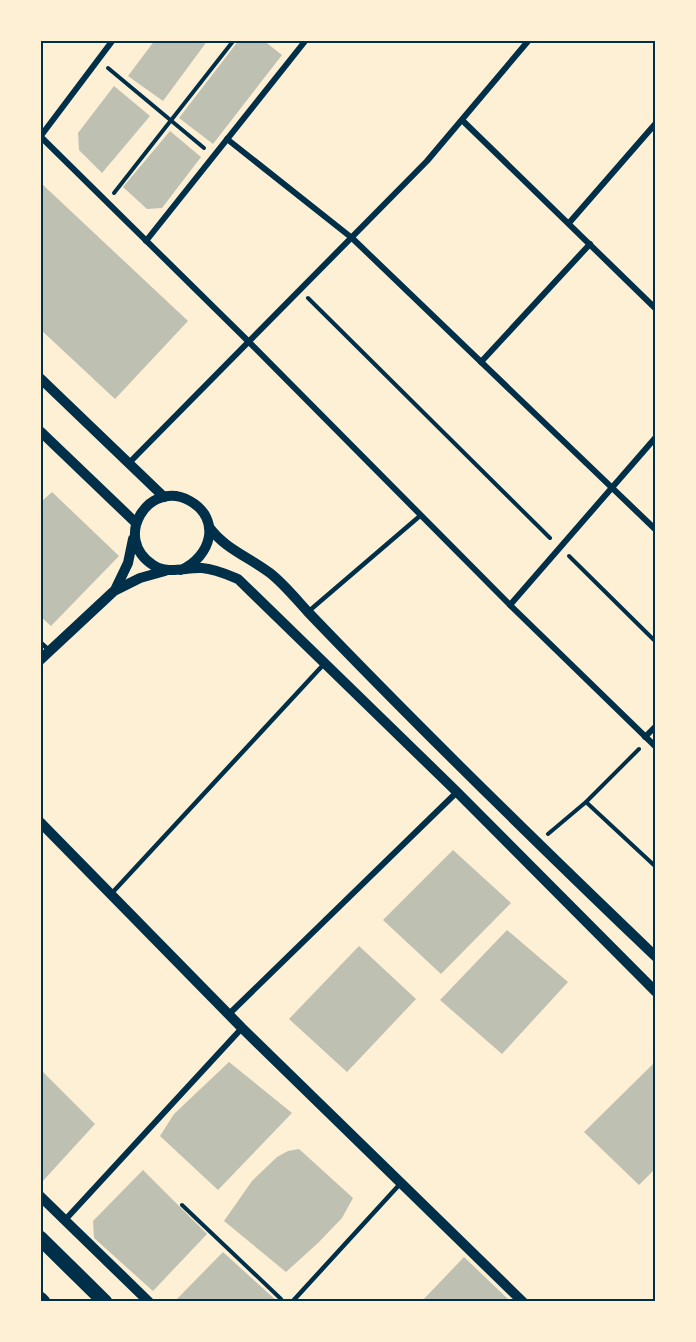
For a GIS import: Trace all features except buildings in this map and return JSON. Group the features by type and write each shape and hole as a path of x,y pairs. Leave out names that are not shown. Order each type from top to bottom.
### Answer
{"main road":[{"path":"40,1238 105,1302"}],"street":[{"path":"113,40 41,137 248,341 510,605 656,747"},
{"path":"146,241 306,40"},
{"path":"128,464 427,161 529,40"},
{"path":"463,120 656,309"},
{"path":"569,223 656,123"},
{"path":"227,139 352,238 656,530"},
{"path":"481,362 591,244"},
{"path":"40,378 164,497"},
{"path":"40,431 135,528 136,547 144,558 155,567 168,571"},
{"path":"510,605 656,437"},
{"path":"114,591 128,564 135,528 146,506 164,497 188,500 205,516 209,527 218,539 270,574 538,843 656,957"},
{"path":"182,570 200,558 206,549 209,527"},
{"path":"40,660 114,591 140,578 168,571 212,569 238,579 457,792 656,992"},
{"path":"647,739 656,726"},
{"path":"229,1014 457,792"},
{"path":"40,822 243,1028 523,1302"},
{"path":"65,1220 243,1028"},
{"path":"40,1196 149,1302"}],"lane":[{"path":"308,612 421,515"},
{"path":"40,642 50,651"},
{"path":"111,894 324,664"},
{"path":"292,1302 402,1183"}],"path":[{"path":"107,203 234,40"},
{"path":"98,60 214,156"},
{"path":"300,290 656,642"},
{"path":"538,843 586,802 647,739"},
{"path":"586,802 656,867"},
{"path":"182,1205 283,1302"}]}
